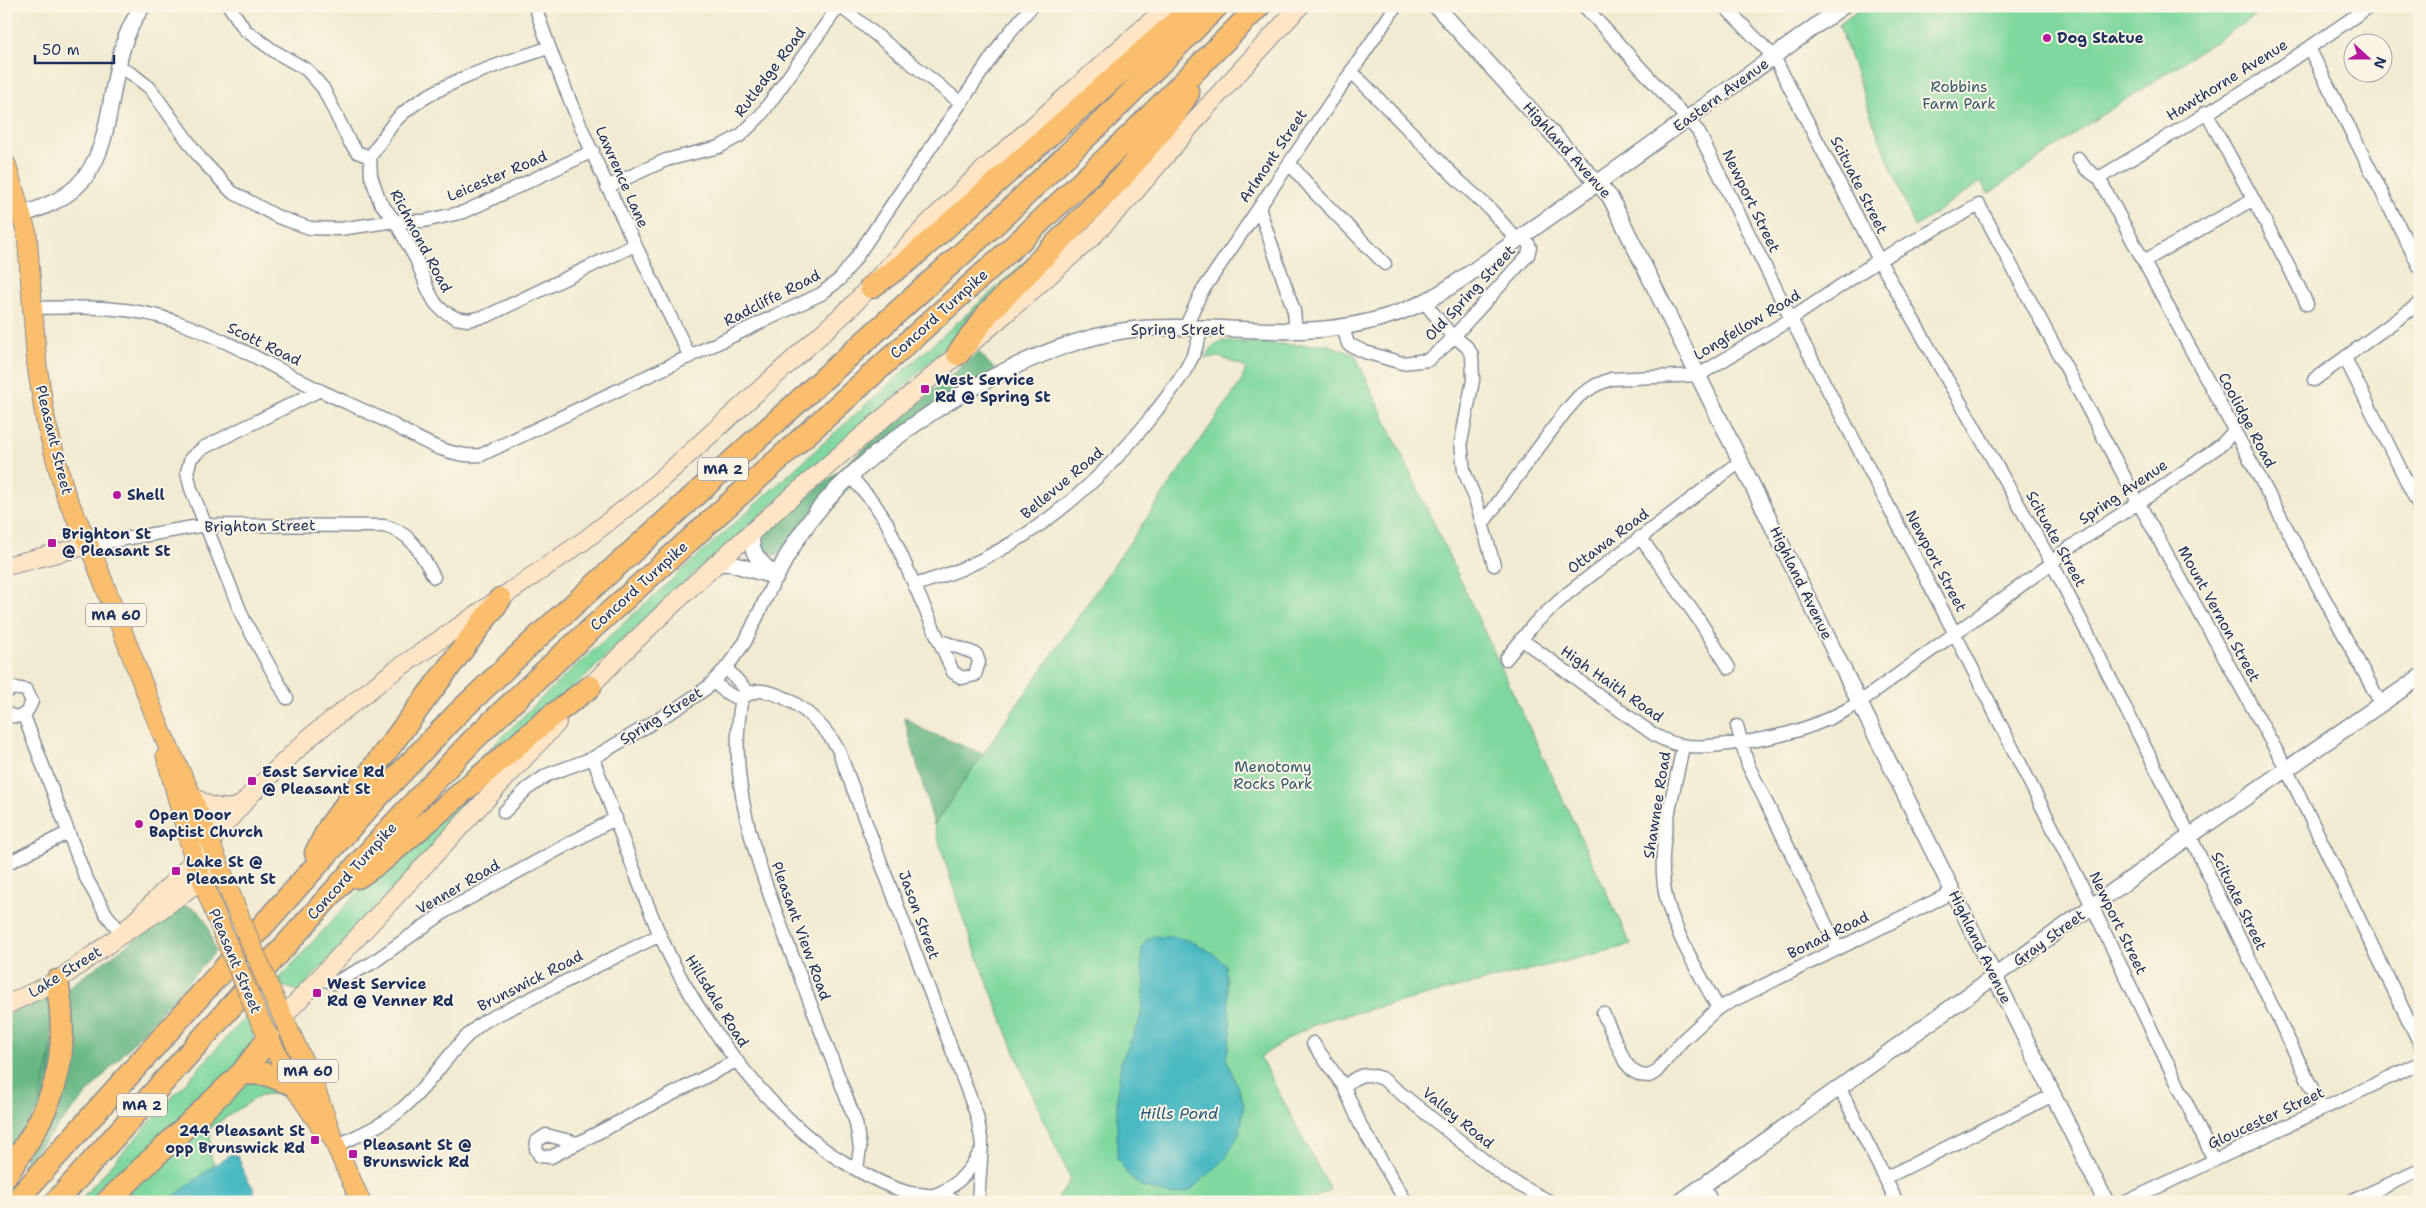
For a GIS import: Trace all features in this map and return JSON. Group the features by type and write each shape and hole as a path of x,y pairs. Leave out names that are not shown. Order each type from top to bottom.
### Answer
{"highway":[{"path":"871,287 909,260 1183,16 1197,6"},
{"name":"Concord Turnpike","path":"15,1202 402,770 483,688 997,222 1109,115 1217,6"},
{"name":"Concord Turnpike","path":"56,1202 446,767 528,687 1023,238 1134,132 1259,6"},
{"path":"958,354 989,312 1102,199 1132,165 1174,115 1215,51"},
{"path":"296,888 330,826 500,599"},
{"path":"326,899 384,859 550,717 590,687"},
{"path":"6,1174 38,1126 56,1082 62,1034 56,981"},
{"path":"107,1202 242,1073 268,1038"},
{"path":"242,1073 266,1074 292,1084"}],"main road":[{"path":"201,880 213,848 241,805 297,749 341,711 396,670 585,540 645,493 871,287 968,185 1168,6"},
{"path":"268,1038 283,1017 319,978 660,614 714,564 958,354 1106,223 1206,108 1300,6"},
{"name":"Pleasant Street","path":"6,164 22,215 29,252 37,366 46,423 66,496 89,545 160,731 191,794 238,913 274,998 312,1080 336,1146 361,1202"},
{"name":"Brighton Street","path":"6,566 89,545"},
{"name":"Pleasant Street","path":"160,731 172,785 201,880 258,1016 292,1084 336,1146"},
{"path":"191,794 202,802 214,807 230,808 241,805"},
{"name":"Lake Street","path":"122,934 194,859 213,848"},
{"name":"Lake Street","path":"6,1005 56,981 201,880"}],"street":[{"path":"22,215 42,208 66,195 76,187 92,166 101,144 117,66 125,38 143,6"},
{"path":"229,6 236,19 250,34 308,70 323,88 349,141 357,152 370,157 397,119 430,95 480,71 548,48"},
{"name":"Lawrence Lane","path":"535,6 548,48 607,187 690,357"},
{"path":"839,6 961,103"},
{"name":"Rutledge Road","path":"607,187 666,160 719,146 741,135 761,115 839,6"},
{"name":"Radcliffe Road","path":"467,455 487,453 821,294 834,285 853,262 1010,31 1032,6"},
{"name":"Arlmont Street","path":"1185,328 1197,298 1396,6"},
{"name":"Highland Avenue","path":"1436,6 1599,182 1614,203 2106,1202"},
{"name":"Newport Street","path":"1584,6 1698,131 1791,319 1955,634 2092,906 2214,1160"},
{"name":"Scituate Street","path":"1724,6 1774,57 1879,260 2052,563 2190,836 2322,1109"},
{"name":"Eastern Avenue","path":"1599,182 1843,6"},
{"name":"Hawthorne Avenue","path":"2099,178 2206,112 2259,82 2370,6"},
{"path":"2309,48 2420,268"},
{"name":"Leicester Road","path":"117,66 132,74 150,88 211,171 232,192 255,207 310,228 340,230 394,221 424,221 464,212 593,151"},
{"path":"1351,71 1457,179 1520,238"},
{"path":"2206,112 2277,243 2307,304"},
{"name":"Richmond Road","path":"370,157 371,176 380,202 394,221 416,259 429,292 436,304 447,314 463,320 475,320 487,316 635,244"},
{"name":"Coolidge Road","path":"2078,158 2086,169 2099,178 2381,704"},
{"path":"1290,164 1315,193 1385,264"},
{"name":"Spring Street","path":"504,812 527,789 548,775 593,758 692,699 714,682 726,668 752,628 776,576 806,525 827,500 894,440 938,410 984,383 1043,355 1110,333 1152,328 1296,332 1344,327 1382,318 1424,302 1459,281 1599,182"},
{"path":"2144,262 2252,200"},
{"name":"Longfellow Road","path":"1483,523 1565,412 1587,390 1611,379 1699,375 1791,319 1879,260 1979,206"},
{"name":"Mount Vernon Street","path":"1979,206 2138,502 2286,768 2420,1044"},
{"path":"1259,208 1294,311 1296,332"},
{"name":"Old Spring Street","path":"1344,327 1348,344 1371,354 1406,363 1428,360 1454,336 1528,255 1530,247 1520,238"},
{"path":"1424,302 1454,336 1469,349 1473,363 1472,380 1461,442 1464,470 1483,523 1494,565"},
{"path":"2314,380 2420,303"},
{"name":"Scott Road","path":"34,308 109,309 176,321 259,358 444,450 467,455"},
{"name":"Bellevue Road","path":"915,585 959,570 999,551 1036,529 1087,488 1127,447 1179,381 1194,354 1200,329"},
{"path":"2345,358 2420,508"},
{"path":"287,698 244,620 205,525 187,472 191,458 211,443 320,390"},
{"name":"Spring Avenue","path":"1860,702 2052,563 2063,552 2222,444 2234,431"},
{"name":"Ottawa Road","path":"1506,659 1521,639 1568,593 1741,461"},
{"path":"851,477 884,518 939,640"},
{"name":"Brighton Street","path":"89,545 205,525 370,526 394,528 409,538 434,576"},
{"path":"753,530 751,542 754,553 776,576"},
{"path":"1640,537 1696,616 1729,668"},
{"path":"714,564 729,563 776,576"},
{"name":"High Haith Road","path":"1521,639 1653,734 1683,746 1741,743 1804,730 1837,716 1860,702"},
{"path":"726,668 745,695"},
{"name":"Gray Street","path":"1680,1202 2190,836 2420,677"},
{"name":"Jason Street","path":"714,682 727,693 745,695 755,691 767,692 799,707 823,728 842,755 977,1116 982,1150 978,1202"},
{"path":"6,692 14,688 26,690 32,701 28,713 24,716 16,718 6,713"},
{"name":"Pleasant View Road","path":"745,695 738,749 739,776 747,822 775,909 856,1123 860,1148 857,1170"},
{"path":"24,716 67,833 94,894 106,914 122,934"},
{"path":"1737,726 1748,765 1838,948"},
{"name":"Shawnee Road","path":"1683,746 1665,841 1663,880 1673,918 1718,1008"},
{"name":"Hillsdale Road","path":"593,758 660,935 689,991 736,1061 772,1103 827,1152 857,1170 904,1191 933,1195 958,1202"},
{"name":"Venner Road","path":"319,978 334,983 355,973 446,911 616,818"},
{"path":"6,864 67,833"},
{"name":"Bonad Road","path":"1602,1013 1625,1062 1632,1071 1640,1075 1649,1076 1656,1072 1683,1040 1718,1008 1952,892"},
{"name":"Brunswick Road","path":"336,1146 387,1120 404,1108 463,1040 485,1021 515,1004 660,935"},
{"path":"1313,1043 1344,1087 1360,1126 1406,1202"},
{"path":"578,1143 736,1061"},
{"name":"Gloucester Street","path":"2126,1202 2420,1063"},
{"name":"Valley Road","path":"1344,1087 1355,1078 1365,1074 1382,1080 1506,1178 1551,1202"},
{"path":"1839,1087 1897,1202"},
{"path":"1885,1178 2053,1095"},
{"path":"933,1195 944,1191 960,1179 969,1170 982,1150"},
{"path":"2351,1202 2420,1170"},
{"path":"1703,1185 1712,1202"}],"green space":[{"name":"Robbins Farm Park","path":"1864,6 2270,6 2091,122 1988,194 1981,182 1915,227 1878,135 1839,25"},
{"path":"1030,257 999,294 892,399 673,592 553,708 449,789 556,684"},
{"name":"Menotomy Rocks Park","path":"1223,341 1299,345 1327,344 1355,355 1631,945 1326,1020 1301,1031 1260,1057 1330,1190 1306,1202 1055,1202 1071,1180 1026,1080 983,971 963,919 934,825 1241,382 1246,368 1220,357 1205,358 1214,345"},
{"path":"979,352 996,371 935,407 779,554 769,557 761,551 758,544 760,537"},
{"path":"904,717 924,730 983,754 934,825"},
{"path":"526,746 299,991 282,986 279,979 371,878"},
{"path":"182,906 190,907 202,915 209,928 215,952 22,1166 26,1157 66,989"},
{"path":"52,995 50,1084 6,1168 6,1015"},
{"path":"245,1017 253,1028 252,1054 100,1202 78,1202"},
{"path":"252,1079 279,1088 283,1093 260,1095 210,1128 211,1158 214,1164 208,1172 166,1202 117,1202"}],"water":[{"name":"Hills Pond","path":"1155,936 1180,938 1195,943 1215,955 1225,965 1231,1033 1226,1058 1244,1104 1240,1132 1224,1160 1188,1192 1172,1195 1142,1187 1128,1175 1117,1158 1117,1100 1121,1061 1138,1025 1142,1008 1145,983 1141,967 1142,948 1147,939"},
{"path":"232,1154 238,1156 247,1180 253,1187 254,1202 166,1202 223,1159"}],"place":[{"name":"Dog Statue","path":"2047,38"},
{"name":"West Service Rd @ Spring St","path":"925,389"},
{"name":"Shell","path":"117,495"},
{"name":"Brighton St @ Pleasant St","path":"52,543"},
{"name":"East Service Rd @ Pleasant St","path":"252,781"},
{"name":"Open Door Baptist Church","path":"139,824"},
{"name":"Lake St @ Pleasant St","path":"176,871"},
{"name":"West Service Rd @ Venner Rd","path":"317,993"},
{"name":"244 Pleasant St opp Brunswick Rd","path":"315,1140"},
{"name":"Pleasant St @ Brunswick Rd","path":"353,1154"}]}
